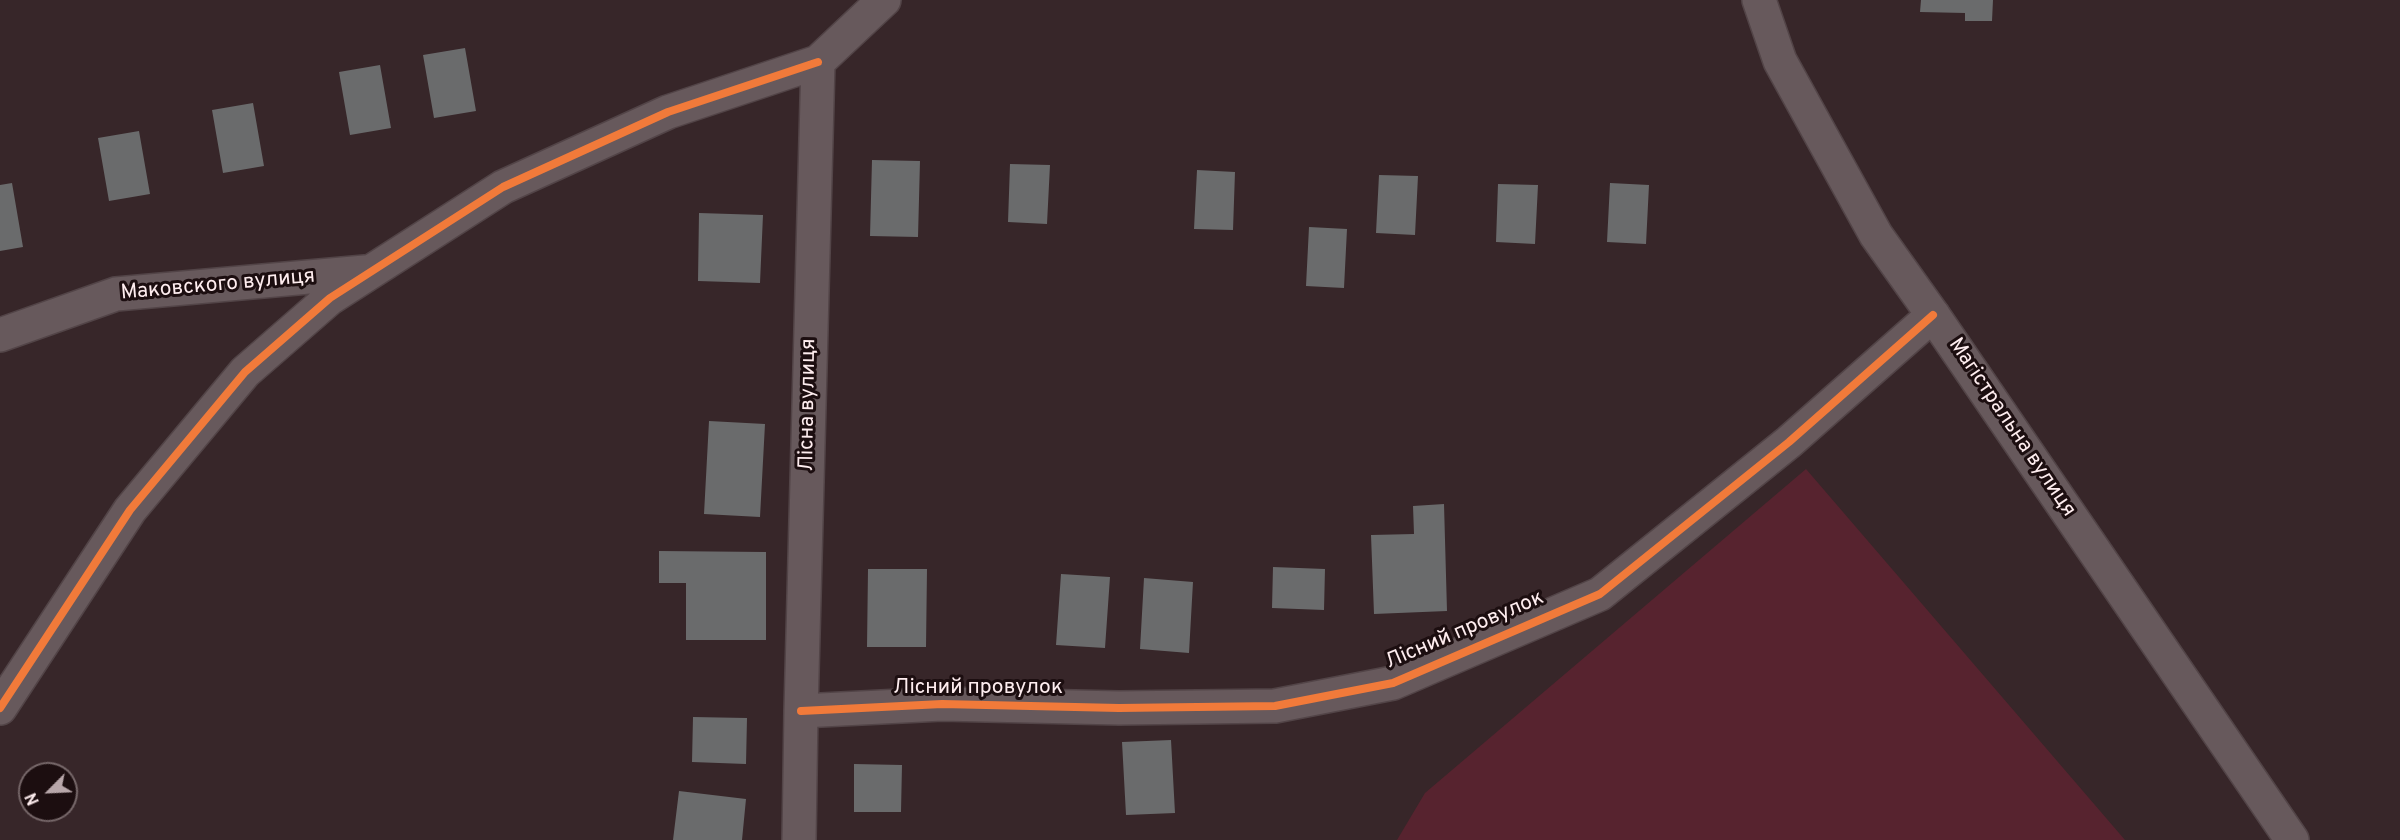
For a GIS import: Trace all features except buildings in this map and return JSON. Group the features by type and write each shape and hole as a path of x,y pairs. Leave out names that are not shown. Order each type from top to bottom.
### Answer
{"street":[{"path":"0,708 130,510 245,372 330,298 503,187 668,112 818,62 884,0"},
{"name":"Магістральна вулиця","path":"1759,0 1780,61 1876,235 2292,840"},
{"name":"Лісна вулиця","path":"800,840 801,711 818,62"},
{"name":"Маковского вулиця","path":"0,335 116,294 371,271"},
{"name":"Лісний провулок","path":"801,711 942,704 1119,708 1275,706 1393,683 1600,594 1789,442 1933,315"}],"shaded area":[{"path":"1806,469 2125,840 1397,840 1425,793"}],"cycle path":[{"path":"0,708 130,510 245,372 330,298 503,187 668,112 818,62"},
{"path":"801,711 942,704 1119,708 1275,706 1393,683 1600,594 1789,442 1933,315"}]}
